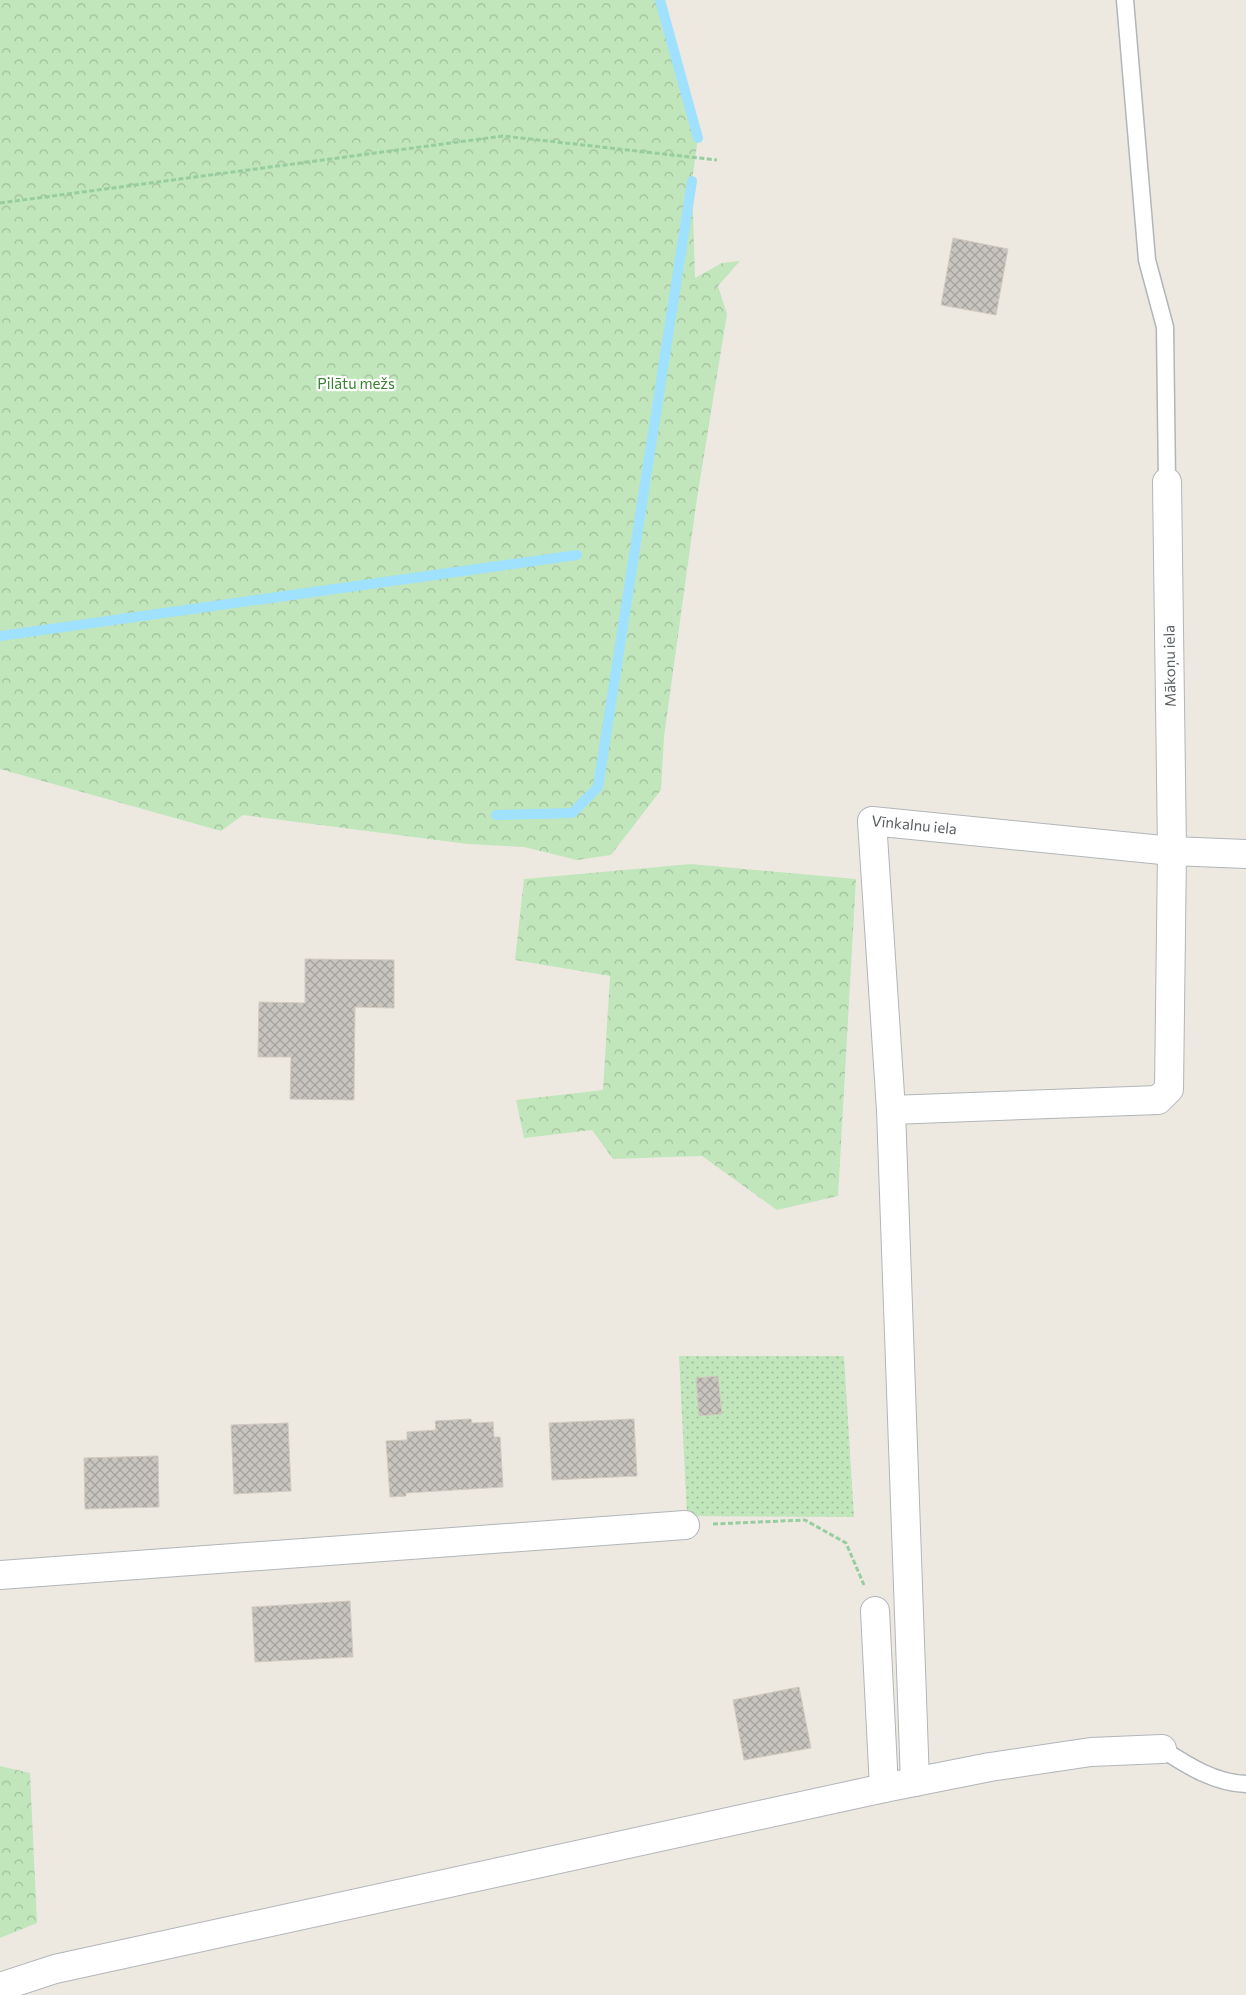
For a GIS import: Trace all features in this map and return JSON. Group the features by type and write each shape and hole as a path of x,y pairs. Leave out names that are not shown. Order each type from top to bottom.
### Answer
{"street":[{"name":"Mākoņu iela","path":"891,1110 1158,1100 1169,1089 1172,851 1167,482"},
{"name":"Vīnkalnu iela","path":"891,1110 872,821 1172,851 1246,854"},
{"path":"891,1110 916,1782"},
{"path":"0,1575 685,1525"},
{"path":"875,1611 884,1788"},
{"path":"0,1987 55,1969 884,1788 990,1767 1091,1752 1162,1749"}],"lane":[{"path":"1125,0 1147,260 1165,327 1167,482"},
{"path":"1162,1749 1195,1771 1236,1784 1246,1784"}],"path":[{"path":"0,203 502,136 718,160"},
{"path":"685,1525 805,1520 846,1544 875,1611"}],"green space":[{"name":"Pilātu mežs","path":"0,0 660,0 698,138 692,181 695,278 722,263 740,261 718,286 727,314 697,498 664,737 661,790 611,855 577,860 524,847 468,844 243,815 221,831 0,769"},
{"path":"691,864 856,879 838,1196 777,1210 702,1156 613,1159 592,1130 524,1138 516,1100 603,1090 610,976 515,960 524,879"},
{"path":"679,1356 844,1356 854,1517 687,1516"},
{"path":"0,1766 30,1773 37,1923 0,1938"}],"building":[{"path":"953,238 1008,249 996,315 941,305"},
{"path":"305,959 394,960 394,1008 355,1007 354,1100 290,1099 291,1057 258,1057 259,1002 305,1003"},
{"path":"718,1376 722,1414 699,1416 696,1378"},
{"path":"471,1419 472,1423 493,1422 494,1437 500,1437 503,1487 406,1493 406,1496 390,1497 386,1441 407,1440 407,1432 436,1430 435,1421"},
{"path":"634,1419 637,1476 552,1480 549,1423"},
{"path":"288,1423 291,1491 234,1494 231,1425"},
{"path":"158,1456 159,1507 85,1509 84,1458"},
{"path":"350,1601 353,1657 255,1662 252,1607"},
{"path":"799,1687 811,1748 744,1760 733,1700"}],"waterway":[{"path":"660,0 698,138"},
{"path":"496,815 572,813 598,787 692,181"},
{"path":"0,636 577,555"}]}
